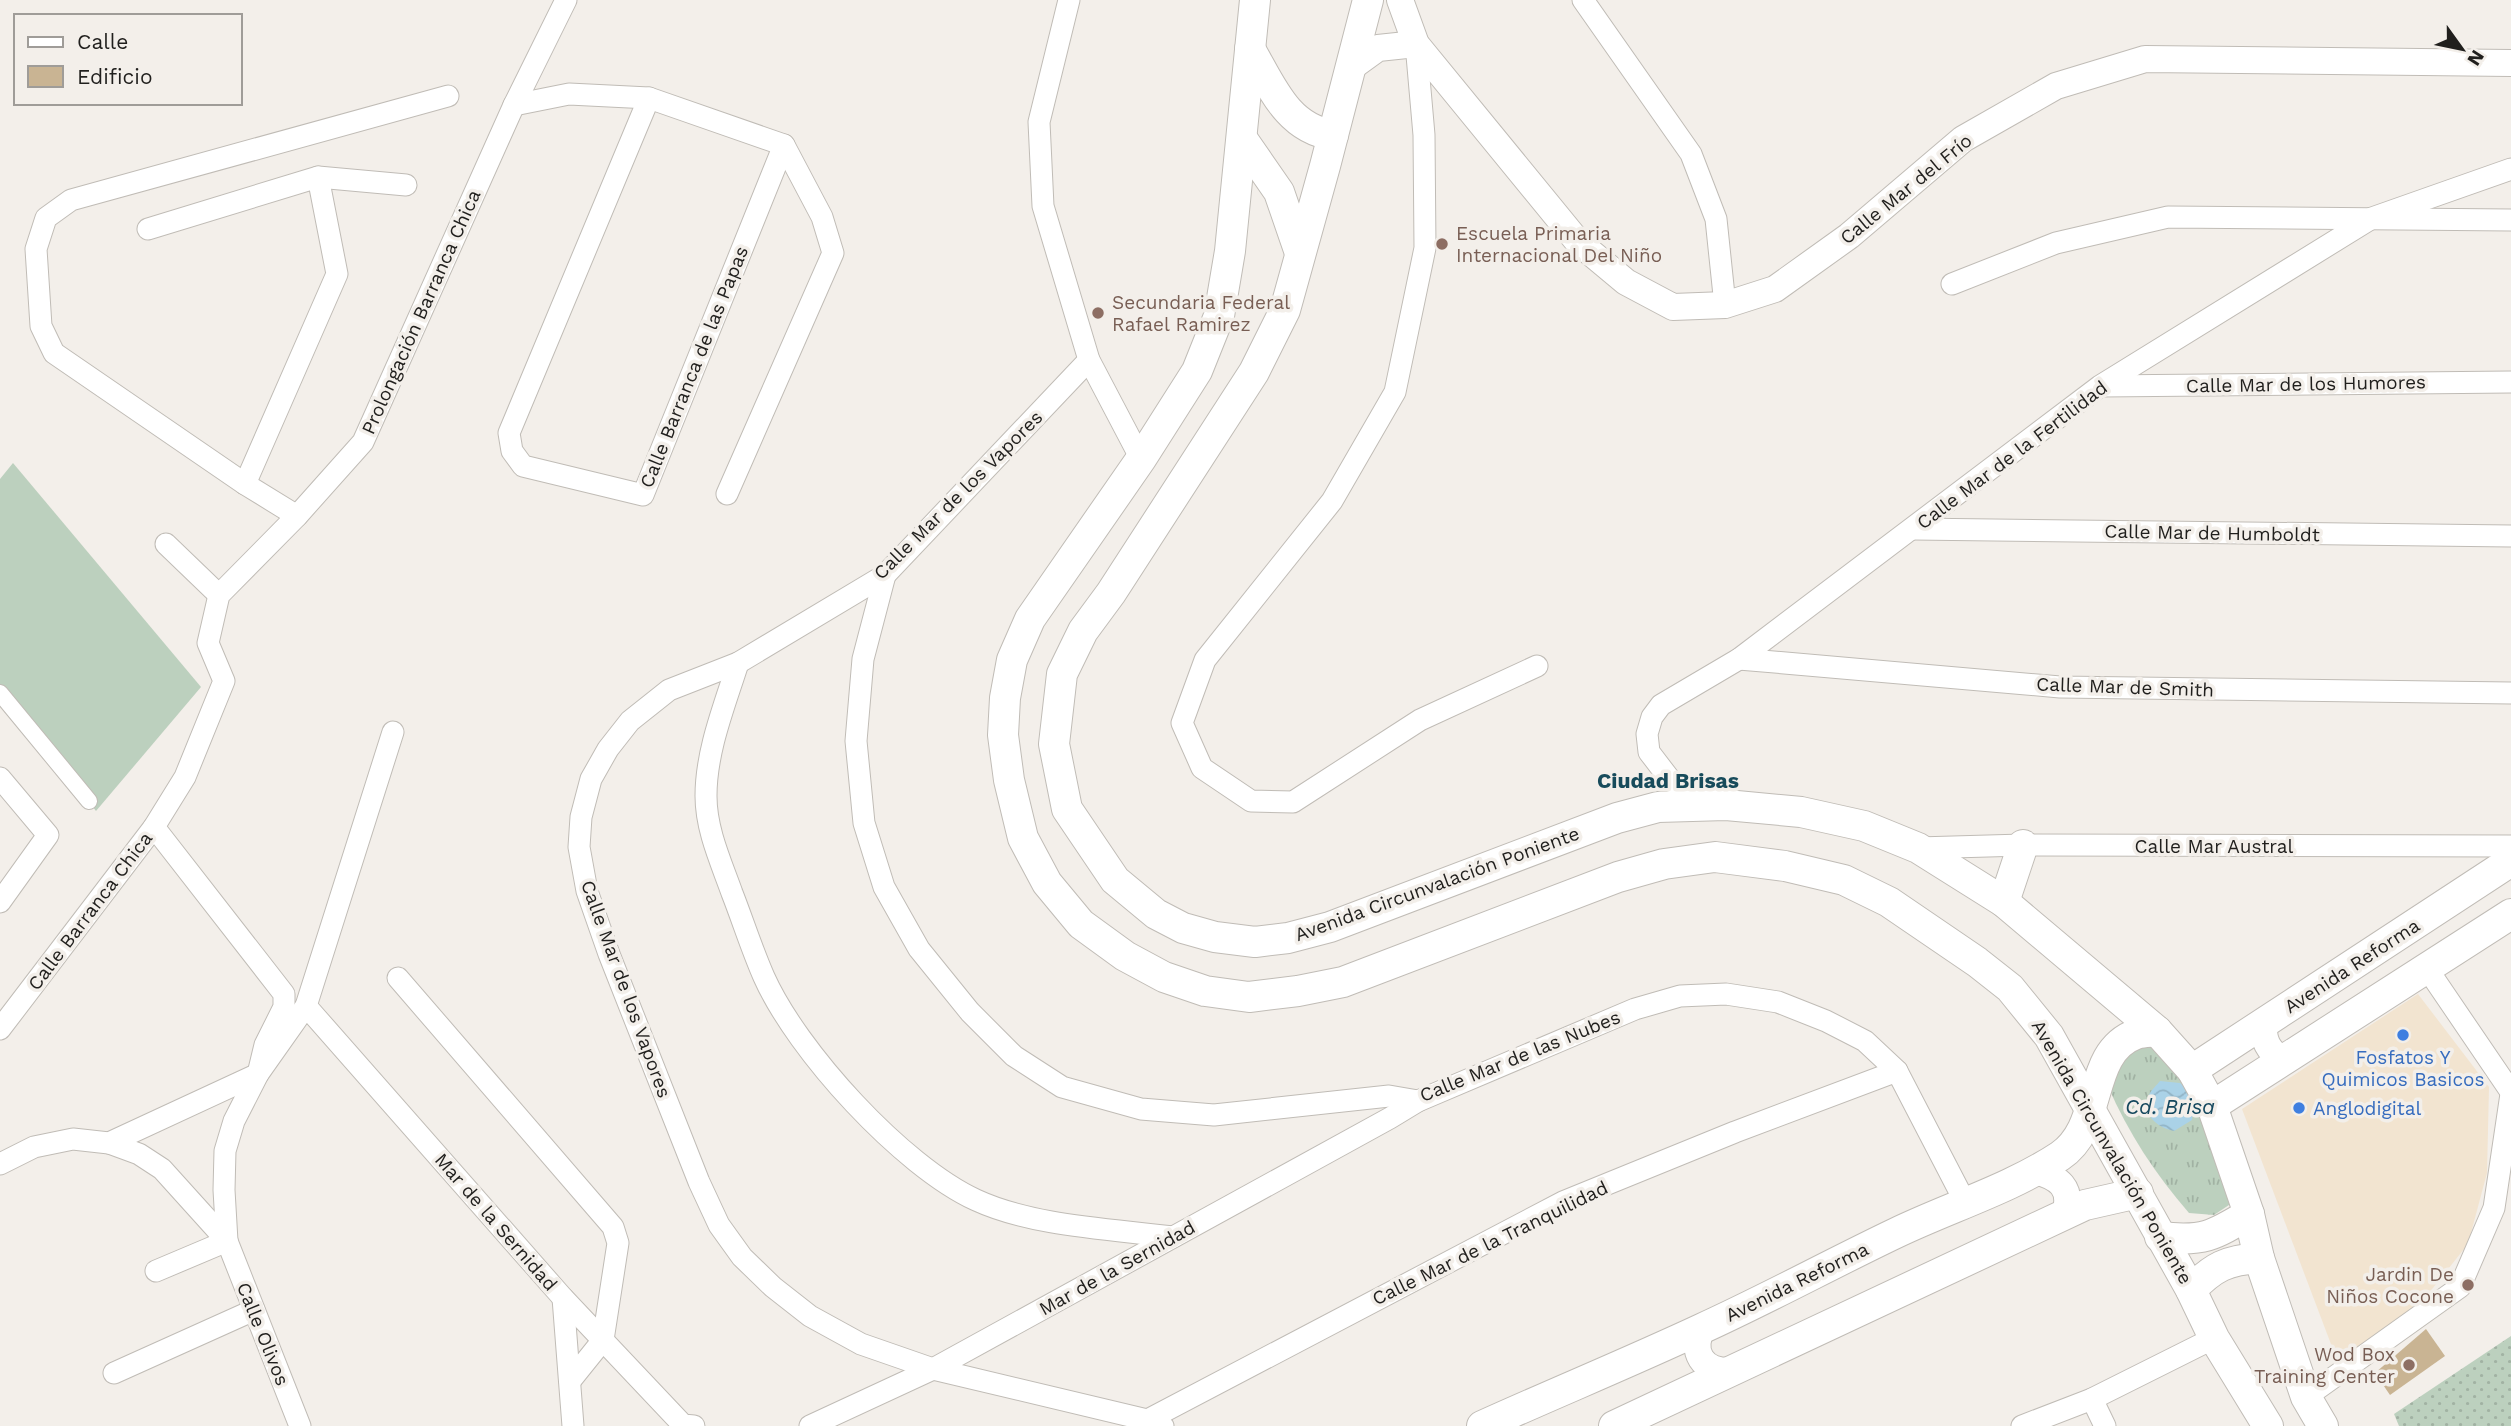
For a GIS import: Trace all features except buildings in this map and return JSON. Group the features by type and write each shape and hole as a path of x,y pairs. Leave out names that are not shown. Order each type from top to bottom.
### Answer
{"main road":[{"name":"Avenida Circunvalación Poniente","path":"1255,0 1243,140 1230,251 1219,316 1197,371 1141,458 1030,619 1012,660 1005,698 1003,734 1009,780 1023,838 1047,883 1081,924 1125,956 1164,977 1205,990 1249,997 1343,982 1618,877 1664,864 1715,857 1785,866 1843,880 1889,902 1999,979 2032,1012 2049,1036 2192,1290 2214,1338 2268,1426"},
{"name":"Avenida Circunvalación Poniente","path":"1368,0 1284,310 1254,372 1111,593 1083,631 1062,674 1054,744 1067,809 1115,880 1156,914 1183,928 1214,937 1255,942 1288,938 1330,927 1618,818 1658,807 1726,805 1801,812 1864,826 1918,848 2004,902 2157,1031 2192,1070 2212,1105 2249,1214 2259,1258 2306,1397 2323,1426"},
{"path":"1250,49 1278,99 1290,114 1311,130 1333,135"},
{"path":"1243,140 1279,192 1300,253"},
{"path":"2004,902 2022,845"},
{"name":"Avenida Reforma","path":"2192,1070 2511,861"},
{"path":"2212,1105 2511,914"},
{"name":"Avenida Reforma","path":"1483,1426 1702,1329 1899,1231 2035,1171 2063,1154 2078,1137 2092,1112 2096,1087 2109,1055 2121,1043 2136,1034 2157,1031"},
{"path":"1614,1426 2065,1214 2101,1199 2137,1193"},
{"path":"2160,1237 2190,1241 2210,1236 2249,1214"},
{"path":"2192,1290 2205,1275 2218,1266 2259,1258"}],"street":[{"path":"514,105 566,0"},
{"path":"1069,0 1039,122 1043,206 1090,360 1141,458"},
{"name":"Calle Mar del Frío","path":"1400,0 1416,44 1578,242 1626,282 1673,307 1725,305 1775,289 1849,236 1963,139 2056,86 2145,59 2511,63"},
{"path":"1583,0 1691,154 1716,219 1725,305"},
{"path":"1349,69 1378,48 1416,44 1424,135 1425,248 1395,391 1332,501 1205,660 1182,723 1202,768 1251,801 1293,802 1420,720 1537,666"},
{"path":"514,105 569,94 649,98 784,145 822,217 833,253 727,494"},
{"path":"297,516 245,484 54,353 41,326 36,250 46,218 71,200 448,96"},
{"name":"Calle Barranca de las Papas","path":"649,98 509,433 512,451 523,466 643,495 784,145"},
{"name":"Prolongación Barranca Chica","path":"219,595 297,516 363,442 514,105"},
{"name":"Calle Mar de la Fertilidad","path":"1726,805 1672,782 1649,752 1647,734 1652,717 1661,705 1739,659 2100,386 2372,218 2511,169"},
{"path":"245,484 337,274 318,177"},
{"path":"148,229 318,177 406,185"},
{"path":"1952,284 2056,243 2168,217 2511,220"},
{"name":"Calle Mar de los Vapores","path":"1090,360 885,575 738,663 669,690 630,722 608,749 591,779 581,817 579,847 587,891 609,954 699,1182 719,1225 741,1257 810,1316 862,1344 933,1369 1148,1424"},
{"name":"Calle Mar de los Humores","path":"2100,386 2511,382"},
{"name":"Calle Mar de Humboldt","path":"1913,529 2511,536"},
{"path":"166,544 219,595 208,643 224,681 185,777 154,827 284,994 284,1007 265,1045 258,1074"},
{"name":"Calle Mar de las Nubes","path":"885,575 863,659 856,741 863,823 884,887 919,949 970,1012 1014,1056 1062,1087 1140,1109 1214,1115 1389,1096 1418,1101 1635,1009 1680,996 1726,994 1778,1002 1826,1021 1865,1041 1897,1071 1965,1202"},
{"name":"Calle Mar de Smith","path":"1739,659 2060,687 2511,693"},
{"path":"738,663 708,762 706,799 713,841 764,978 790,1024 825,1070 875,1124 932,1174 975,1200 1018,1216 1173,1237"},
{"path":"0,693 89,801"},
{"path":"109,1143 258,1074 306,1006 393,732"},
{"path":"0,778 48,835 1,897"},
{"name":"Calle Barranca Chica","path":"0,1029 154,827"},
{"name":"Calle Mar Austral","path":"1918,848 2022,845 2511,846"},
{"path":"2306,1397 2460,1287 2494,1208 2511,1093 2426,967"},
{"path":"398,978 613,1227 618,1243 603,1340 570,1381"},
{"name":"Mar de la Sernidad","path":"306,1006 563,1298 683,1425 694,1426"},
{"path":"2264,1024 2263,1035 2267,1045 2273,1054 2282,1060"},
{"name":"Calle Mar de la Tranquilidad","path":"1148,1424 1563,1202 1735,1132 1897,1071"},
{"name":"Calle Olivos","path":"258,1074 234,1121 225,1151 223,1190 227,1241 295,1424"},
{"name":"Mar de la Sernidad","path":"810,1426 933,1369 1418,1101"},
{"name":"Calle Olivos","path":"0,1164 34,1147 73,1139 109,1143 139,1154 162,1169 227,1241"},
{"path":"2035,1171 2048,1174 2059,1181 2066,1191 2069,1203 2065,1214"},
{"path":"156,1271 227,1241"},
{"path":"563,1298 573,1426"},
{"path":"114,1373 254,1310"},
{"path":"1702,1329 1697,1349 1700,1359 1708,1367 1728,1371"},
{"path":"2022,1426 2092,1399 2214,1338"},
{"path":"2092,1399 2105,1426"}],"shaded area":[{"path":"2418,994 2489,1087 2487,1173 2468,1244 2425,1298 2382,1331 2337,1360 2242,1109"}],"green space":[{"path":"13,463 201,687 96,811 0,689 0,479"},
{"path":"2170,1043 2235,1201 2214,1215 2189,1213 2177,1199 2134,1137 2108,1086 2125,1045"},
{"path":"2511,1336 2511,1426 2399,1426 2394,1414"}],"water":[{"name":"Cd. Brisa","path":"2160,1081 2180,1083 2194,1095 2192,1120 2174,1131 2162,1127 2152,1119 2147,1108 2149,1095"}],"place":[{"name":"Escuela Primaria Internacional Del Niño","path":"1442,244"},
{"name":"Secundaria Federal Rafael Ramirez","path":"1098,313"},
{"name":"Fosfatos Y Quimicos Basicos","path":"2403,1035"},
{"name":"Anglodigital","path":"2299,1108"},
{"name":"Jardin De Niños Cocone","path":"2468,1285"},
{"name":"Wod Box Training Center","path":"2409,1365"}],"district":[{"name":"Ciudad Brisas","path":"1668,780"}]}
